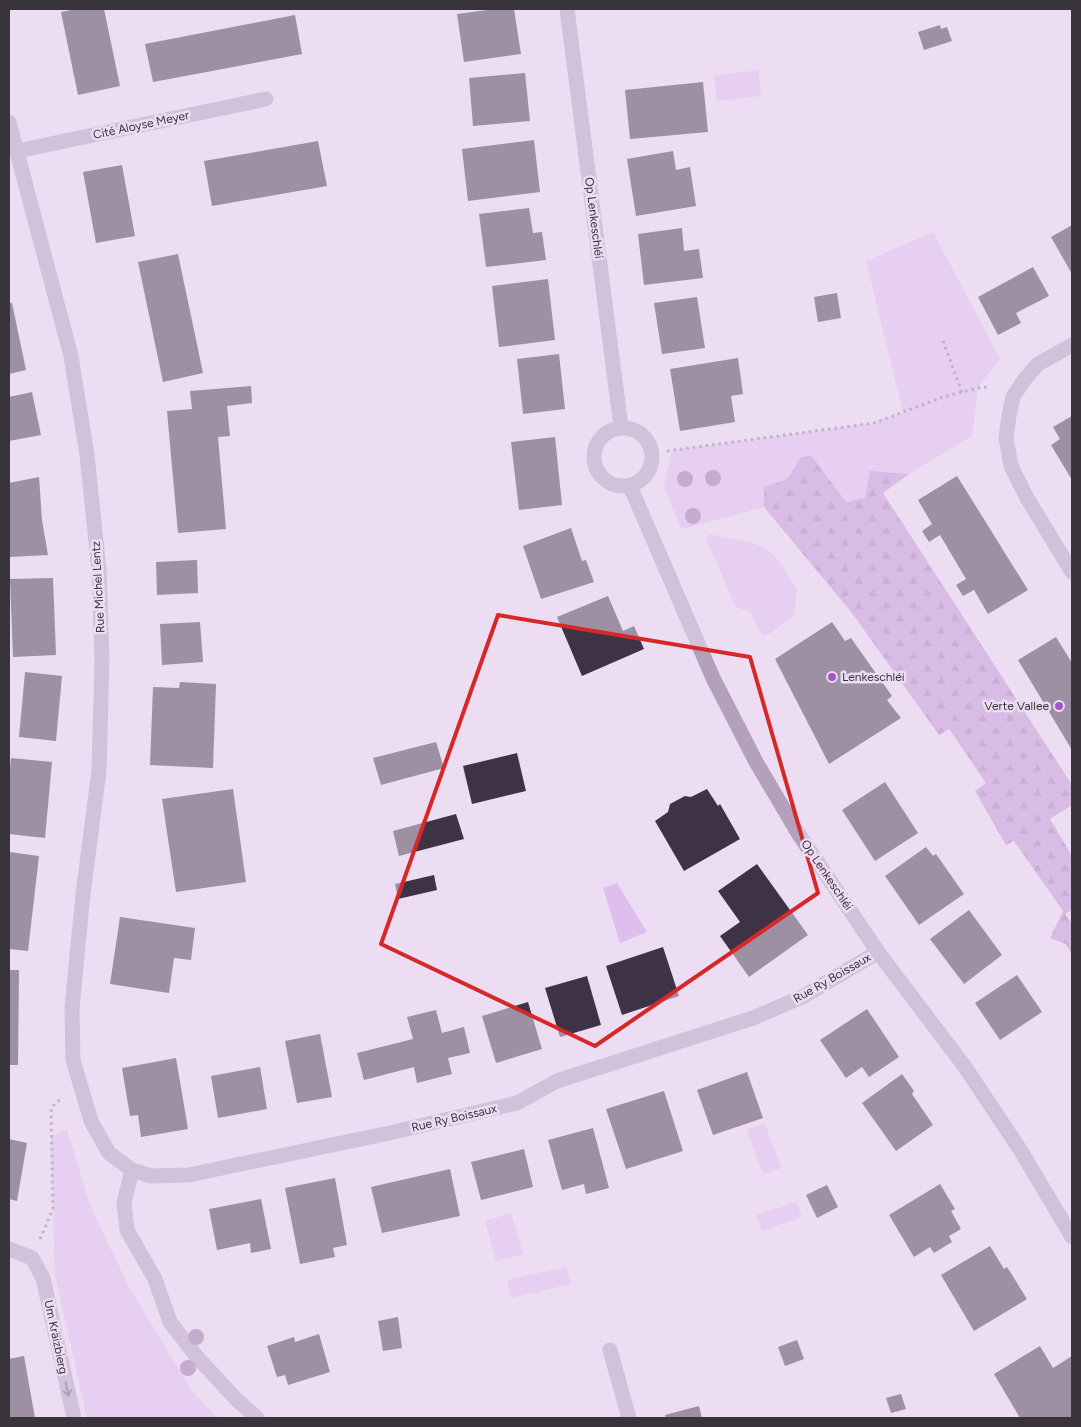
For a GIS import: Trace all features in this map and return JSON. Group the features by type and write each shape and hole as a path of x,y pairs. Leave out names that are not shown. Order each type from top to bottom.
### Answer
{"street":[{"name":"Op Lenkeschléi","path":"567,9 621,427"},
{"name":"Cité Aloyse Meyer","path":"17,151 266,99"},
{"name":"Rue Michel Lentz","path":"9,122 70,356 87,455 99,570 102,660 100,771 72,1008 73,1060"},
{"path":"1072,345 1038,364 1024,380 1014,397 1006,438 1011,466 1027,498 1072,572"},
{"path":"621,427 630,428 646,437 653,454 650,470 638,483 630,486 611,484 597,470 594,461 594,451 604,434 621,427"},
{"name":"Op Lenkeschléi","path":"630,486 713,678 756,762 798,833 878,952 970,1075 1021,1151 1072,1237"},
{"name":"Rue Ry Boissaux","path":"73,1060 91,1121 109,1152 132,1170 152,1176 189,1175 394,1132 517,1103 557,1082 753,1018 804,996 878,952"},
{"path":"132,1170 124,1203 127,1230 155,1279 170,1322 197,1357 236,1399 258,1418"},
{"path":"9,1249 32,1258"},
{"name":"Um Kräizbierg","path":"32,1258 43,1278 74,1418"},
{"path":"610,1350 629,1418"}],"path":[{"path":"943,341 962,392"},
{"path":"667,451 874,423 962,392 987,387"},
{"path":"32,1258 53,1209 51,1108 58,1101 82,1093"}],"highlighted area":[{"path":"498,615 750,657 818,893 595,1046 381,944"}],"shaded area":[{"path":"758,70 761,96 717,101 714,76"},
{"path":"933,232 1000,359 978,388 972,436 909,474 871,471 865,499 846,502 811,455 799,459 785,480 764,487 764,507 681,529 664,487 672,450 874,423 903,412 866,261"},
{"path":"708,534 756,544 769,551 780,562 797,590 794,615 771,633 765,635 760,632 751,612 736,607 706,539"},
{"path":"617,883 647,932 620,943 603,888"},
{"path":"765,1124 781,1168 763,1174 747,1130"},
{"path":"67,1130 91,1208 129,1287 192,1391 218,1418 87,1418 55,1275 51,1136"},
{"path":"796,1202 802,1217 762,1231 756,1215"},
{"path":"511,1213 523,1254 496,1262 485,1221"},
{"path":"566,1267 571,1284 511,1298 507,1280"}],"green space":[{"path":"811,455 846,502 865,498 870,471 909,474 883,493 1072,785 1072,805 1050,819 1072,856 1072,910 1065,914 1072,924 1072,955 1066,944 1050,938 1063,911 1014,841 1006,845 975,791 986,783 949,729 939,735 852,613 764,507 764,487 785,480 799,459"}],"building":[{"path":"76,9 104,9 120,86 78,95 61,12"},
{"path":"495,9 514,9 521,54 464,62 457,14"},
{"path":"295,15 302,54 153,82 145,44"},
{"path":"940,25 941,29 947,27 952,41 924,50 918,32"},
{"path":"525,73 530,121 473,126 469,78"},
{"path":"703,82 708,132 630,139 625,90"},
{"path":"534,140 540,192 468,201 462,149"},
{"path":"318,141 327,186 212,206 204,161"},
{"path":"673,151 676,170 690,167 696,206 636,216 627,159"},
{"path":"122,165 135,236 96,243 83,172"},
{"path":"529,208 533,233 542,232 546,260 486,267 479,214"},
{"path":"1072,225 1072,274 1051,237"},
{"path":"682,228 684,251 699,249 703,278 644,285 638,234"},
{"path":"178,254 203,373 163,382 138,262"},
{"path":"1033,267 1049,296 1016,313 1021,323 998,335 978,297"},
{"path":"548,279 555,340 499,347 492,286"},
{"path":"837,293 841,318 818,322 814,297"},
{"path":"697,297 705,348 662,354 654,303"},
{"path":"9,303 12,303 26,370 9,374"},
{"path":"559,354 565,409 523,414 517,359"},
{"path":"738,358 743,394 731,396 735,422 680,431 670,369"},
{"path":"251,386 252,403 227,406 230,436 218,437 226,529 178,533 167,411 192,409 190,391"},
{"path":"32,392 41,435 9,441 9,397"},
{"path":"1072,416 1072,480 1051,445 1060,439 1053,427"},
{"path":"555,437 562,505 519,510 511,442"},
{"path":"957,476 1028,590 988,614 974,590 963,596 956,585 966,579 940,535 929,542 922,531 932,524 918,500"},
{"path":"39,477 42,520 48,555 9,557 9,483"},
{"path":"571,528 582,561 586,560 594,582 541,599 523,546"},
{"path":"197,560 198,593 157,595 156,562"},
{"path":"53,578 56,655 13,657 10,579"},
{"path":"608,596 623,631 634,626 644,649 582,676 557,617"},
{"path":"200,622 203,662 162,665 160,624"},
{"name":"Lenkeschléi","path":"832,622 845,641 851,638 892,696 887,700 901,718 829,764 775,659"},
{"name":"Verte Vallee","path":"1056,637 1072,663 1072,750 1018,660"},
{"path":"25,672 62,676 56,741 19,737"},
{"path":"180,682 216,684 213,768 150,765 153,687 179,688"},
{"path":"436,742 444,768 381,785 373,758"},
{"path":"517,753 526,791 472,804 463,766"},
{"path":"11,758 52,762 45,838 9,834"},
{"path":"885,782 918,833 875,861 842,810"},
{"path":"233,789 246,882 176,892 162,799"},
{"path":"707,789 718,806 720,804 740,839 684,871 655,821 668,812 670,804 685,796 691,797"},
{"path":"456,814 464,839 399,856 393,831"},
{"path":"926,847 933,856 936,854 964,894 919,925 885,876"},
{"path":"9,852 39,856 28,951 9,949"},
{"path":"757,864 808,935 749,977 720,936 740,922 718,891"},
{"path":"434,875 437,890 398,899 395,884"},
{"path":"969,910 1002,955 964,984 930,939"},
{"path":"120,917 195,928 191,960 174,958 169,993 110,984"},
{"path":"663,947 679,996 622,1015 606,966"},
{"path":"9,970 19,970 18,1065 9,1065"},
{"path":"1017,975 1042,1012 1000,1040 975,1003"},
{"path":"587,976 601,1025 560,1037 545,988"},
{"path":"528,1002 542,1049 496,1063 482,1016"},
{"path":"867,1009 899,1057 869,1077 862,1067 846,1078 820,1040"},
{"path":"436,1010 442,1033 464,1027 470,1053 448,1058 452,1074 417,1083 414,1067 364,1080 357,1053 413,1039 407,1017"},
{"path":"320,1034 332,1097 297,1103 285,1041"},
{"path":"176,1058 188,1129 141,1137 138,1115 130,1116 122,1068"},
{"path":"260,1067 267,1109 218,1118 211,1076"},
{"path":"747,1072 763,1118 713,1135 697,1090"},
{"path":"902,1074 914,1091 912,1094 933,1125 896,1151 862,1103"},
{"path":"664,1091 683,1151 626,1169 606,1109"},
{"path":"593,1128 609,1188 586,1194 584,1184 562,1190 548,1140"},
{"path":"9,1139 27,1143 17,1201 9,1199"},
{"path":"524,1149 533,1187 481,1200 471,1162"},
{"path":"450,1169 460,1216 382,1233 371,1187"},
{"path":"335,1178 347,1245 333,1248 335,1257 300,1264 285,1188"},
{"path":"940,1184 955,1209 951,1211 961,1229 949,1236 952,1242 934,1253 930,1247 914,1257 889,1215"},
{"path":"827,1185 838,1207 817,1218 806,1195"},
{"path":"261,1199 271,1249 251,1253 250,1243 217,1250 209,1209"},
{"path":"990,1246 1004,1269 1007,1267 1027,1299 974,1331 941,1275"},
{"path":"398,1317 402,1348 383,1351 378,1321"},
{"path":"319,1334 330,1372 288,1385 285,1375 277,1377 267,1346 294,1337 295,1342"},
{"path":"797,1340 804,1359 785,1366 778,1347"},
{"path":"1040,1346 1053,1368 1072,1356 1071,1418 1020,1418 994,1374"},
{"path":"24,1356 35,1418 9,1418 9,1359"},
{"path":"901,1394 906,1409 891,1413 886,1398"},
{"path":"699,1406 702,1418 666,1418 665,1415"}],"place":[{"name":"Lenkeschléi","path":"832,677"},
{"name":"Verte Vallee","path":"1059,706"}]}
